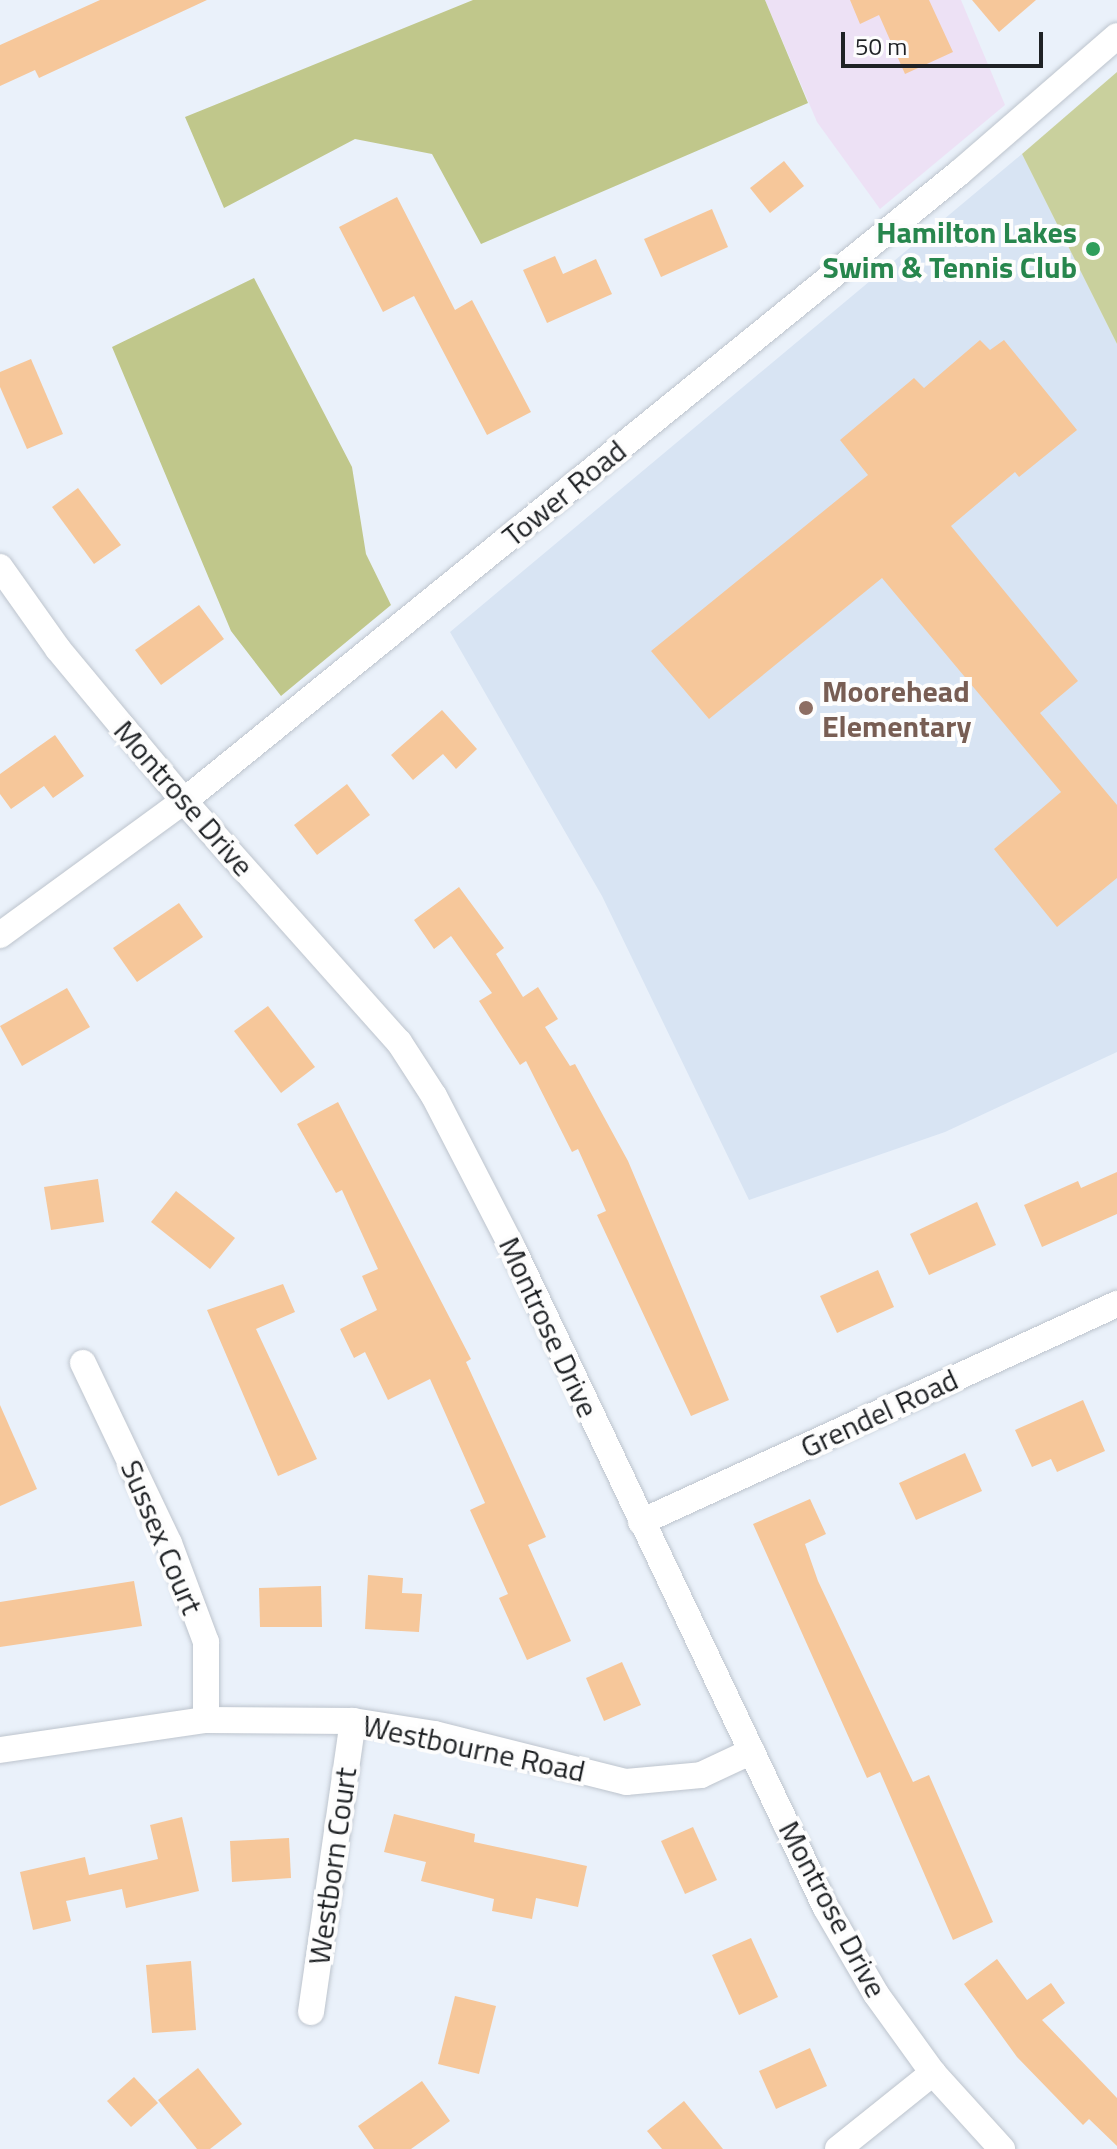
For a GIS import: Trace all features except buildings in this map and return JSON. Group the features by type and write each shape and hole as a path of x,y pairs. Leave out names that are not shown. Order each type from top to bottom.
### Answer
{"street":[{"name":"Tower Road","path":"0,935 184,801 959,173 1117,36"},
{"name":"Montrose Drive","path":"0,567 58,649 184,801 406,1053 514,1251 826,1908 876,1994 933,2073 1002,2149"},
{"name":"Grendel Road","path":"641,1522 1117,1304"},
{"name":"Sussex Court","path":"83,1363 169,1543 206,1642 206,1720"},
{"name":"Westbourne Road","path":"0,1750 206,1720 353,1721 435,1734 626,1782 701,1775 752,1751"},
{"name":"Westborn Court","path":"311,2012 353,1721"},
{"path":"838,2149 933,2073"}],"shaded area":[{"path":"765,0 961,0 1005,105 880,209 817,122"},
{"name":"Moorehead Elementary","path":"1022,154 1117,344 1117,1052 945,1132 749,1200 602,896 450,632"}],"green space":[{"path":"473,0 765,0 808,103 481,244 432,154 355,139 224,208 185,117"},
{"name":"Hamilton Lakes Swim & Tennis Club","path":"1117,72 1117,344 1022,154"},
{"path":"254,278 352,467 366,554 391,605 281,696 231,631 112,347"}],"place":[{"name":"Hamilton Lakes Swim & Tennis Club","path":"1093,249"},
{"name":"Moorehead Elementary","path":"806,708"}]}
